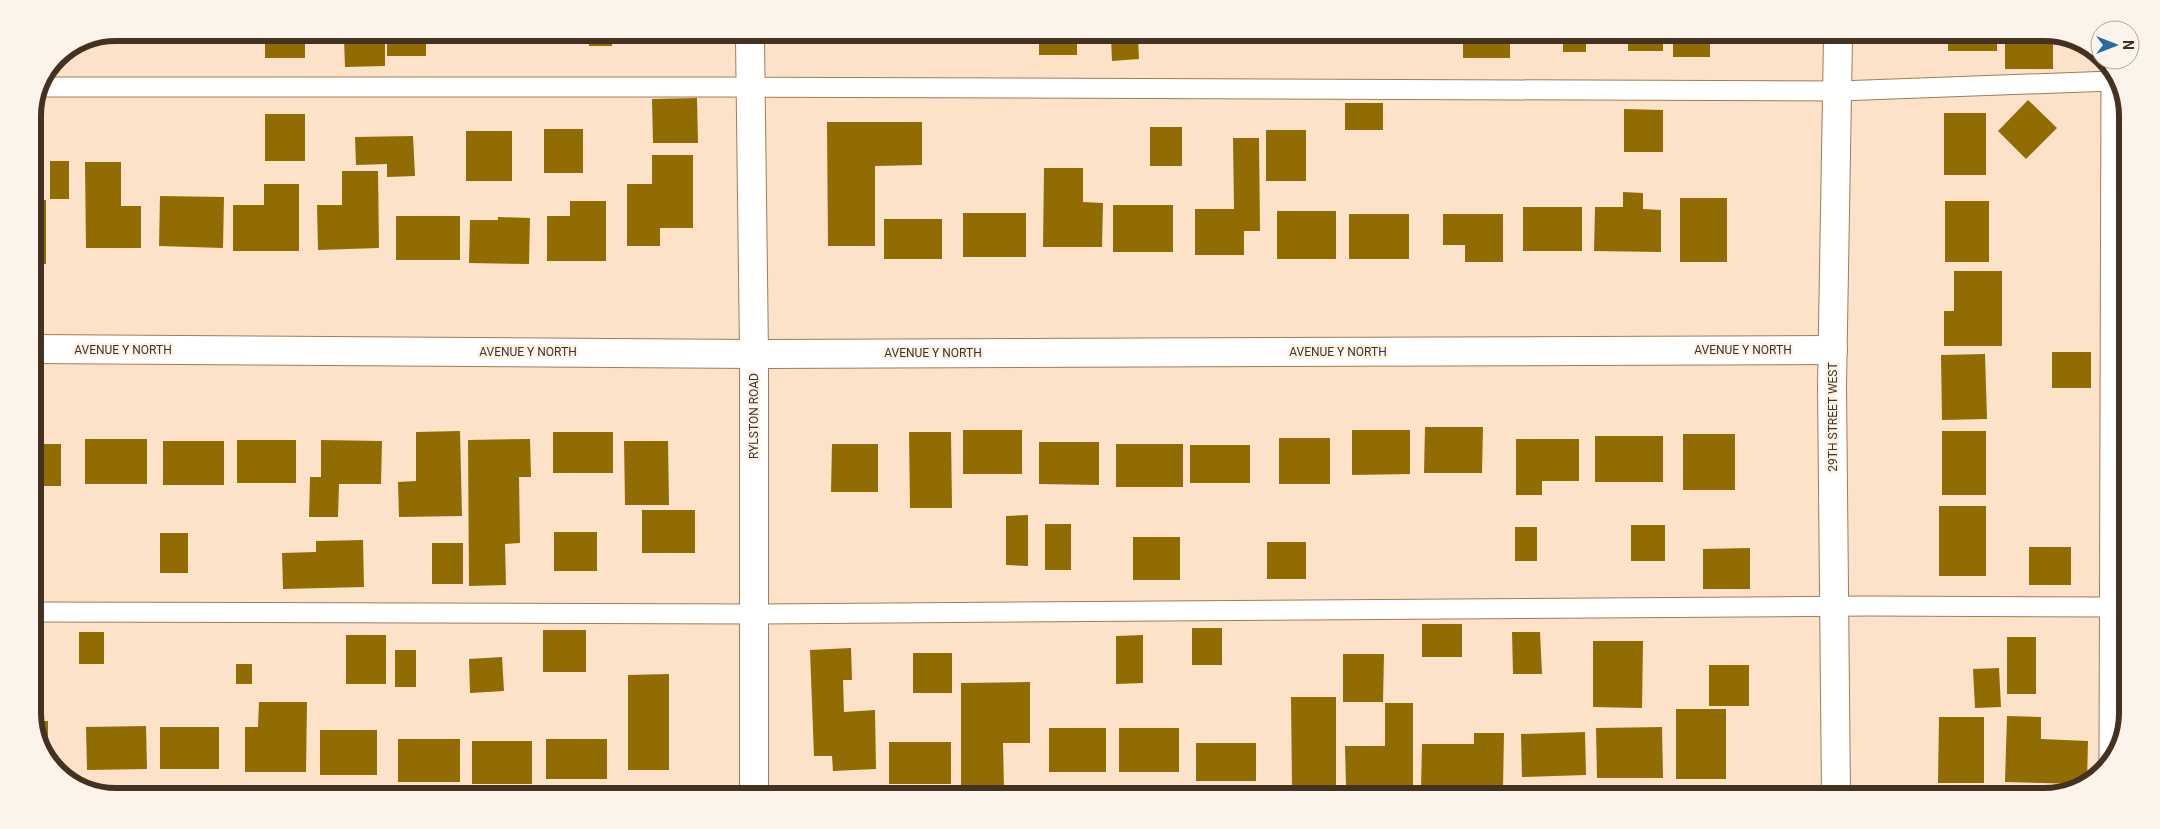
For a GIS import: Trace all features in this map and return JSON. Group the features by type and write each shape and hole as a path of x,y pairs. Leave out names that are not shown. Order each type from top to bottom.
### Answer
{"street":[{"name":"RYLSTON ROAD","path":"750,41 754,354 754,788"},
{"name":"29TH STREET WEST","path":"1836,788 1833,607 1833,350 1839,91 1838,41"},
{"name":"AVENUE Y NORTH","path":"41,349 754,354 1833,350"}],"lane":[{"path":"48,86 1839,91 2106,75"},
{"path":"2110,748 2112,85"},
{"path":"41,612 753,614 2109,607"}],"building":[{"path":"265,41 305,41 305,58 265,58"},
{"path":"344,41 385,41 385,66 345,67"},
{"path":"387,41 426,41 426,56 387,56"},
{"path":"589,41 612,41 612,46 589,46"},
{"path":"880,41 912,41 912,43 880,43"},
{"path":"1039,41 1077,41 1077,55 1039,55"},
{"path":"1111,41 1138,41 1139,59 1112,61"},
{"path":"1463,41 1510,41 1510,58 1463,58"},
{"path":"1563,41 1586,41 1586,52 1563,52"},
{"path":"1628,41 1663,41 1663,51 1628,51"},
{"path":"1673,41 1710,41 1710,57 1673,57"},
{"path":"1948,41 1997,41 1997,51 1948,51"},
{"path":"2005,41 2053,42 2053,69 2005,69"},
{"path":"697,98 698,143 653,143 652,99"},
{"path":"2028,100 2057,128 2026,159 1998,131"},
{"path":"1345,103 1383,103 1383,130 1345,130"},
{"path":"1624,109 1663,110 1663,152 1624,152"},
{"path":"1944,113 1986,113 1986,175 1944,175"},
{"path":"265,114 305,114 305,161 265,161"},
{"path":"827,122 922,122 922,165 875,166 875,246 828,246"},
{"path":"1150,127 1182,127 1182,166 1150,166"},
{"path":"544,129 583,129 583,173 544,173"},
{"path":"1266,130 1306,130 1306,181 1266,181"},
{"path":"466,131 512,131 512,181 466,181"},
{"path":"413,136 415,176 387,177 387,164 356,165 355,137"},
{"path":"1233,138 1259,138 1260,231 1244,231 1244,255 1195,255 1195,209 1234,209"},
{"path":"652,155 693,155 693,228 660,228 660,246 627,246 627,184 652,184"},
{"path":"50,161 69,161 69,199 50,199"},
{"path":"85,162 121,162 121,206 141,206 141,248 86,248"},
{"path":"1044,168 1083,168 1083,202 1103,203 1102,247 1043,247"},
{"path":"342,171 378,171 379,248 318,250 317,205 342,205"},
{"path":"264,184 299,184 299,251 233,251 233,205 264,205"},
{"path":"1623,192 1643,193 1643,209 1661,210 1661,252 1594,251 1595,207 1623,207"},
{"path":"160,196 224,197 223,248 159,246"},
{"path":"1680,198 1727,198 1727,262 1680,262"},
{"path":"41,200 46,200 46,264 41,264"},
{"path":"570,201 606,201 606,261 547,261 547,216 570,216"},
{"path":"1945,201 1989,201 1989,262 1945,262"},
{"path":"1113,205 1173,205 1173,252 1113,252"},
{"path":"1523,207 1582,207 1582,251 1523,251"},
{"path":"1277,211 1336,211 1336,259 1277,259"},
{"path":"963,213 1026,213 1026,257 963,257"},
{"path":"1349,214 1409,214 1409,259 1349,259"},
{"path":"1443,214 1503,214 1503,262 1465,262 1465,245 1443,245"},
{"path":"396,216 460,216 460,260 396,260"},
{"path":"498,217 530,218 529,264 469,263 470,220 498,220"},
{"path":"884,219 942,219 942,259 884,259"},
{"path":"1954,271 2002,271 2002,346 1944,346 1944,311 1954,311"},
{"path":"2052,352 2091,352 2091,388 2052,388"},
{"path":"1985,354 1987,419 1942,420 1941,355"},
{"path":"1425,427 1483,427 1482,473 1424,473"},
{"path":"963,430 1022,430 1022,474 963,474"},
{"path":"1352,430 1410,430 1410,474 1352,475"},
{"path":"460,431 462,516 399,517 398,482 416,481 416,432"},
{"path":"1942,431 1986,431 1986,495 1942,495"},
{"path":"553,432 613,432 613,473 553,473"},
{"path":"909,432 951,432 952,508 910,508"},
{"path":"1683,434 1735,434 1735,490 1683,490"},
{"path":"1595,436 1663,436 1663,482 1595,482"},
{"path":"1279,438 1330,438 1330,484 1279,484"},
{"path":"85,439 147,439 147,484 85,484"},
{"path":"530,439 531,477 519,477 520,543 505,544 506,585 469,586 468,440"},
{"path":"1516,439 1579,439 1579,481 1542,481 1542,495 1516,495"},
{"path":"237,440 296,440 296,483 237,483"},
{"path":"321,440 382,441 381,484 339,484 338,517 309,517 310,477 321,477"},
{"path":"163,441 224,441 224,485 163,485"},
{"path":"624,441 668,441 669,505 625,505"},
{"path":"1039,442 1099,442 1099,485 1039,484"},
{"path":"41,444 61,444 61,486 41,486"},
{"path":"832,444 878,444 878,492 831,492"},
{"path":"1116,444 1183,444 1183,487 1116,487"},
{"path":"1190,445 1250,445 1250,483 1190,483"},
{"path":"1939,506 1986,506 1986,576 1939,576"},
{"path":"642,510 695,510 695,553 642,553"},
{"path":"1028,515 1028,566 1006,565 1006,516"},
{"path":"1045,524 1071,524 1071,570 1045,570"},
{"path":"1631,525 1665,525 1665,561 1631,561"},
{"path":"1515,527 1537,527 1537,561 1515,561"},
{"path":"554,532 597,532 597,571 554,571"},
{"path":"160,533 188,533 188,573 160,573"},
{"path":"1133,537 1180,537 1180,580 1133,580"},
{"path":"363,540 364,587 283,589 282,553 316,552 316,541"},
{"path":"1267,542 1306,542 1306,579 1267,579"},
{"path":"432,543 463,543 463,584 432,584"},
{"path":"2029,547 2071,547 2071,585 2029,585"},
{"path":"1750,548 1750,589 1703,589 1703,549"},
{"path":"1422,624 1462,624 1462,657 1422,657"},
{"path":"1192,628 1222,628 1222,665 1192,665"},
{"path":"543,630 586,630 586,672 543,672"},
{"path":"79,632 104,632 104,664 79,664"},
{"path":"1512,632 1540,632 1542,674 1513,674"},
{"path":"346,635 386,635 386,684 346,684"},
{"path":"1143,635 1143,683 1116,684 1116,636"},
{"path":"2007,637 2036,637 2036,694 2007,694"},
{"path":"1593,641 1643,641 1642,708 1593,707"},
{"path":"851,648 852,680 843,680 844,712 875,710 876,769 833,771 832,756 814,756 810,650"},
{"path":"395,650 416,650 416,687 395,687"},
{"path":"913,653 952,653 952,693 913,693"},
{"path":"1343,654 1384,654 1383,702 1343,702"},
{"path":"502,657 504,691 470,693 469,659"},
{"path":"236,664 252,664 252,684 236,684"},
{"path":"1709,665 1749,665 1749,706 1709,706"},
{"path":"1999,668 2001,707 1975,708 1973,669"},
{"path":"669,674 669,770 628,770 628,675"},
{"path":"1030,682 1030,743 1003,743 1004,787 961,787 961,683"},
{"path":"1291,697 1336,697 1336,786 1292,786"},
{"path":"259,702 307,702 306,772 245,772 245,727 258,727"},
{"path":"1385,703 1413,703 1413,785 1346,785 1345,746 1385,746"},
{"path":"1676,709 1726,709 1726,779 1676,779"},
{"path":"2007,716 2041,717 2041,739 2088,741 2087,774 2077,780 2069,784 2005,782"},
{"path":"1939,717 1984,717 1984,783 1938,783"},
{"path":"42,721 48,721 48,744"},
{"path":"146,726 147,769 87,770 86,727"},
{"path":"160,727 219,727 219,769 160,769"},
{"path":"1662,727 1663,778 1597,778 1596,728"},
{"path":"1049,728 1106,728 1106,772 1049,772"},
{"path":"1119,728 1179,728 1179,772 1119,772"},
{"path":"320,730 377,730 377,775 320,775"},
{"path":"1585,732 1586,775 1522,777 1521,734"},
{"path":"1474,733 1504,733 1503,788 1421,788 1422,744 1474,744"},
{"path":"398,739 460,739 460,782 398,782"},
{"path":"546,739 607,739 607,779 546,779"},
{"path":"472,741 532,741 532,784 472,784"},
{"path":"889,742 951,742 951,784 889,784"},
{"path":"1196,743 1256,743 1256,781 1196,781"}]}
